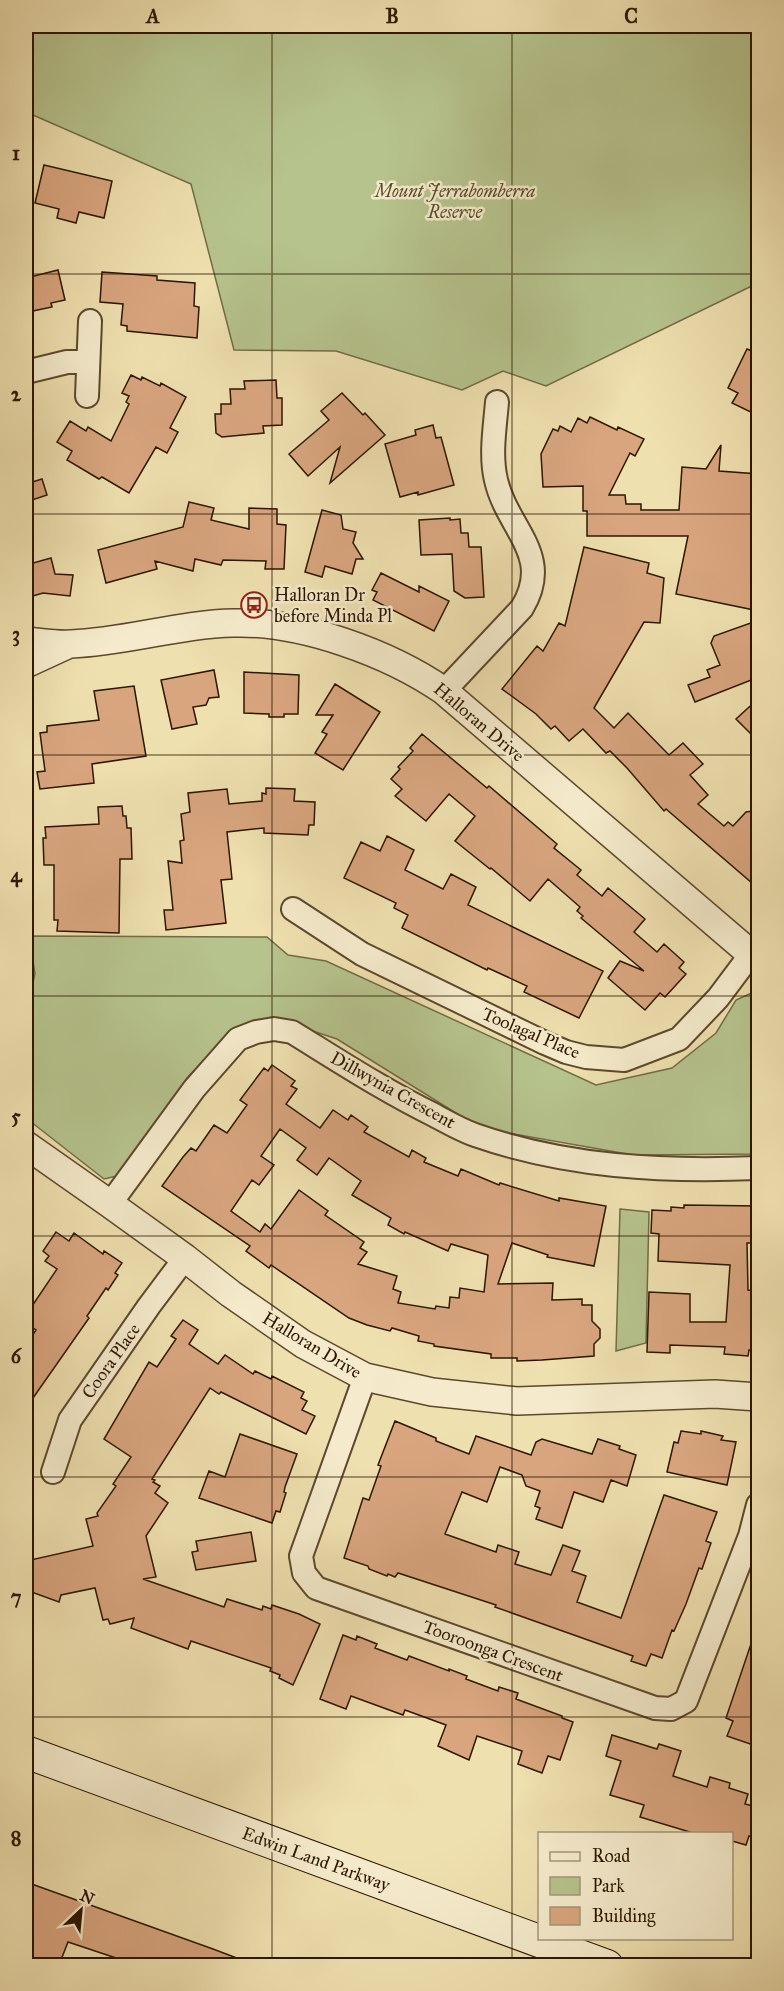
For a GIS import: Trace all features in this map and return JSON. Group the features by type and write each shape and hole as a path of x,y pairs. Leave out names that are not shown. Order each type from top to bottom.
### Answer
{"main road":[{"name":"Edwin Land Parkway","path":"26,1752 538,1940"},
{"name":"Edwin Land Parkway","path":"539,1940 607,1965"}],"street":[{"path":"87,396 90,321"},
{"path":"26,372 67,362 88,362"},
{"path":"444,691 522,608 528,599 533,578 528,547 502,500 496,481 493,464 496,402"},
{"name":"Halloran Drive","path":"26,641 69,644 120,639 179,628 235,623 298,629 356,646 429,681 444,691 755,956"},
{"name":"Halloran Drive","path":"26,664 69,644"},
{"name":"Toolagal Place","path":"293,909 362,954 545,1043 586,1057 624,1060 679,1039 755,956"},
{"name":"Dillwynia Crescent","path":"110,1204 194,1089 238,1039 256,1032 274,1029 292,1032 408,1102 473,1134 536,1154 615,1167 705,1170 759,1168"},
{"name":"Halloran Drive","path":"26,1145 303,1344 365,1377 432,1392 517,1401 715,1394 759,1397"},
{"name":"Coora Place","path":"53,1472 70,1420 185,1258"},
{"name":"Tooroonga Crescent","path":"365,1377 301,1556 304,1573 316,1588 655,1708 671,1709 686,1701 746,1546 759,1505"}],"green space":[{"name":"Mount Jerrabomberra Reserve","path":"26,26 758,26 758,283 546,386 503,371 462,390 336,351 234,350 191,184 26,112"},
{"path":"29,936 267,937 288,955 326,961 596,1085 672,1068 716,1033 736,1000 758,990 758,1154 633,1155 480,1128 337,1039 273,1018 233,1029 187,1078 121,1175 104,1179 26,1118 26,1012 35,974"},
{"path":"620,1209 649,1212 646,1343 616,1351"}],"building":[{"path":"44,165 112,181 104,218 79,212 76,223 57,218 59,209 35,203"},
{"path":"58,270 65,300 51,303 52,307 28,312 28,309 26,310 26,278"},
{"path":"102,272 157,276 157,280 195,283 194,306 199,307 197,338 127,331 127,326 121,325 123,304 100,302"},
{"path":"747,349 759,354 759,416 732,403 738,393 728,388"},
{"path":"131,375 141,380 142,377 160,386 161,383 186,397 170,428 178,432 167,453 156,447 129,493 67,460 72,451 57,442 70,421 86,431 88,427 111,441 129,404 126,402 129,396 122,393"},
{"path":"276,380 277,398 282,398 282,425 263,426 264,433 222,437 216,433 215,414 221,414 221,404 231,404 230,389 245,389 244,381"},
{"path":"342,393 385,435 330,483 340,447 308,476 289,454 329,420 321,411"},
{"path":"590,417 617,430 618,427 644,439 635,456 630,453 609,495 625,495 626,504 641,504 641,510 679,510 682,467 706,469 721,445 719,471 759,474 755,561 759,562 759,611 676,594 688,536 587,536 587,511 583,511 583,486 543,487 541,454 553,429 558,431 560,426 571,432 578,418 587,423"},
{"path":"433,425 436,438 441,437 454,485 418,495 418,492 400,497 385,444 416,435 415,430"},
{"path":"42,479 47,495 26,502 26,484"},
{"path":"189,502 214,508 211,520 249,529 249,508 277,509 277,524 286,525 284,569 265,569 266,561 223,560 221,565 195,559 193,571 155,561 157,569 106,583 98,550 183,527"},
{"path":"322,510 341,515 343,529 356,532 353,543 363,559 356,559 352,574 325,566 322,577 305,572"},
{"path":"450,518 450,520 460,519 461,533 468,533 469,547 481,547 484,597 465,598 454,591 452,554 421,555 419,520"},
{"path":"584,547 649,563 647,573 664,578 660,623 644,622 594,708 614,728 628,713 669,755 683,743 703,764 690,775 708,795 698,804 724,826 728,822 733,826 746,812 759,810 759,889 666,809 664,811 627,768 610,751 606,753 583,729 569,741 555,726 551,729 536,714 502,689 537,646 543,651 559,623 565,626"},
{"path":"51,558 55,574 73,575 70,596 43,593 26,598 26,565"},
{"path":"381,573 419,592 419,586 449,601 434,631 373,600 377,592 372,590"},
{"path":"759,620 759,677 695,702 688,685 710,677 707,670 720,665 711,643 714,636"},
{"path":"214,670 219,697 209,698 206,705 193,707 197,724 172,729 161,680"},
{"path":"244,672 299,675 298,714 269,717 269,714 244,713"},
{"path":"335,684 380,712 343,770 315,753 327,734 322,732 333,715 316,715"},
{"path":"134,686 146,756 92,764 94,783 40,789 37,772 45,771 40,733 47,732 47,726 99,720 94,691"},
{"path":"759,698 759,742 736,719"},
{"path":"422,734 487,788 489,786 557,844 554,848 581,870 577,875 602,896 608,888 645,919 634,932 657,952 664,944 684,962 679,968 686,974 665,997 660,993 645,1010 608,978 620,961 644,971 581,918 583,916 577,911 580,907 548,879 530,901 455,841 475,816 449,794 426,821 395,796 402,789 391,779 400,769 398,767 413,751 410,748"},
{"path":"266,788 295,789 294,801 315,802 314,825 309,825 308,835 264,833 264,828 227,832 232,879 221,880 226,923 166,930 164,910 173,910 168,861 182,863 180,841 184,840 181,814 190,812 188,793 227,789 229,804 262,801 262,793 266,794"},
{"path":"122,806 127,828 131,828 132,859 120,859 119,933 57,931 58,920 54,920 54,865 44,865 45,827 99,824 98,807"},
{"path":"387,836 414,850 405,870 443,889 451,874 476,887 468,905 603,971 579,1018 524,992 527,986 488,968 487,970 402,928 408,915 394,908 396,903 344,878 361,842 380,851"},
{"path":"272,1065 295,1081 291,1086 297,1089 286,1104 320,1128 333,1110 348,1120 351,1115 368,1127 364,1132 409,1157 412,1150 426,1158 424,1162 458,1176 461,1169 499,1185 500,1183 559,1201 559,1198 606,1206 594,1266 547,1257 548,1255 512,1243 498,1284 553,1283 552,1300 582,1299 582,1305 592,1305 592,1321 600,1329 600,1338 594,1344 594,1356 517,1361 517,1358 491,1358 491,1354 434,1346 434,1344 418,1341 419,1336 392,1328 390,1331 349,1318 271,1265 269,1268 246,1251 250,1246 162,1186 191,1148 196,1151 214,1125 227,1133 247,1105 240,1100 264,1068 268,1071","holes":["280,1129 306,1148 297,1160 317,1175 329,1158 361,1181 352,1195 391,1218 388,1225 404,1234 405,1232 448,1251 451,1244 488,1255 484,1292 460,1288 459,1298 450,1297 449,1308 436,1306 435,1309 398,1303 401,1292 393,1289 397,1276 358,1264 367,1252 360,1248 364,1242 325,1215 328,1211 299,1190 271,1229 265,1224 260,1232 231,1211 252,1180 259,1185 274,1165 261,1156"]},
{"path":"684,1205 759,1206 757,1243 747,1243 748,1290 759,1291 759,1350 749,1350 748,1356 724,1354 725,1347 670,1345 670,1353 647,1352 649,1292 690,1294 690,1322 726,1322 730,1265 658,1261 659,1234 651,1233 652,1210 671,1211 671,1207 684,1208"},
{"path":"56,1232 69,1241 74,1233 103,1254 104,1251 122,1263 115,1273 118,1275 108,1290 106,1288 87,1316 89,1318 26,1408 26,1345 36,1330 26,1323 26,1315 57,1269 45,1261 49,1256 43,1251"},
{"path":"183,1320 198,1330 189,1344 218,1364 225,1355 253,1374 255,1371 271,1379 272,1376 304,1392 301,1398 307,1401 302,1410 315,1416 306,1434 210,1388 152,1479 160,1486 155,1493 168,1503 146,1536 156,1577 143,1579 224,1607 227,1599 262,1610 263,1606 271,1609 272,1605 320,1624 293,1685 279,1678 280,1675 270,1671 271,1668 191,1641 188,1649 131,1628 134,1618 110,1624 108,1619 103,1620 95,1588 61,1595 59,1602 26,1590 26,1561 93,1546 86,1519 98,1516 97,1513 116,1486 113,1484 131,1457 104,1439 149,1362 157,1367 176,1339 171,1336"},
{"path":"395,1421 469,1454 476,1436 531,1455 536,1442 542,1439 592,1454 598,1439 620,1446 619,1449 636,1455 627,1486 611,1480 603,1502 574,1492 562,1528 536,1519 540,1508 535,1506 540,1491 526,1486 522,1475 500,1467 487,1502 462,1492 445,1534 496,1552 498,1545 519,1552 515,1564 551,1575 563,1545 580,1551 572,1571 586,1576 577,1602 621,1618 664,1495 717,1512 706,1541 711,1543 702,1569 699,1568 662,1658 651,1654 646,1666 631,1661 633,1656 495,1607 496,1605 398,1573 395,1577 388,1574 387,1576 369,1569 368,1566 344,1558 363,1498 369,1500 381,1466 378,1465"},
{"path":"681,1431 701,1434 701,1431 723,1436 721,1440 736,1442 727,1485 667,1472 674,1442 678,1443"},
{"path":"240,1434 297,1454 285,1487 284,1492 286,1493 280,1512 276,1511 272,1523 199,1498 209,1471 225,1477"},
{"path":"251,1532 256,1561 196,1570 192,1552 198,1551 196,1541"},
{"path":"756,1629 759,1629 759,1747 727,1736 733,1721 726,1718"},
{"path":"343,1635 356,1640 357,1636 377,1644 375,1648 407,1660 409,1656 449,1671 449,1669 467,1676 466,1679 498,1691 499,1687 518,1693 516,1699 573,1722 560,1760 548,1756 542,1773 518,1764 522,1751 477,1736 469,1760 438,1746 446,1725 405,1710 403,1715 351,1696 346,1709 320,1699"},
{"path":"612,1735 657,1749 659,1744 681,1751 673,1776 707,1787 710,1777 730,1783 729,1788 748,1794 745,1804 753,1806 751,1815 759,1817 755,1838 749,1836 746,1845 733,1841 733,1832 690,1832 640,1817 644,1805 610,1795 621,1761 606,1756"},
{"path":"26,1882 213,1949 250,1963 250,1965 137,1965 68,1942 59,1965 26,1965"}],"place":[{"name":"Halloran Dr before Minda Pl","path":"254,605"}]}
